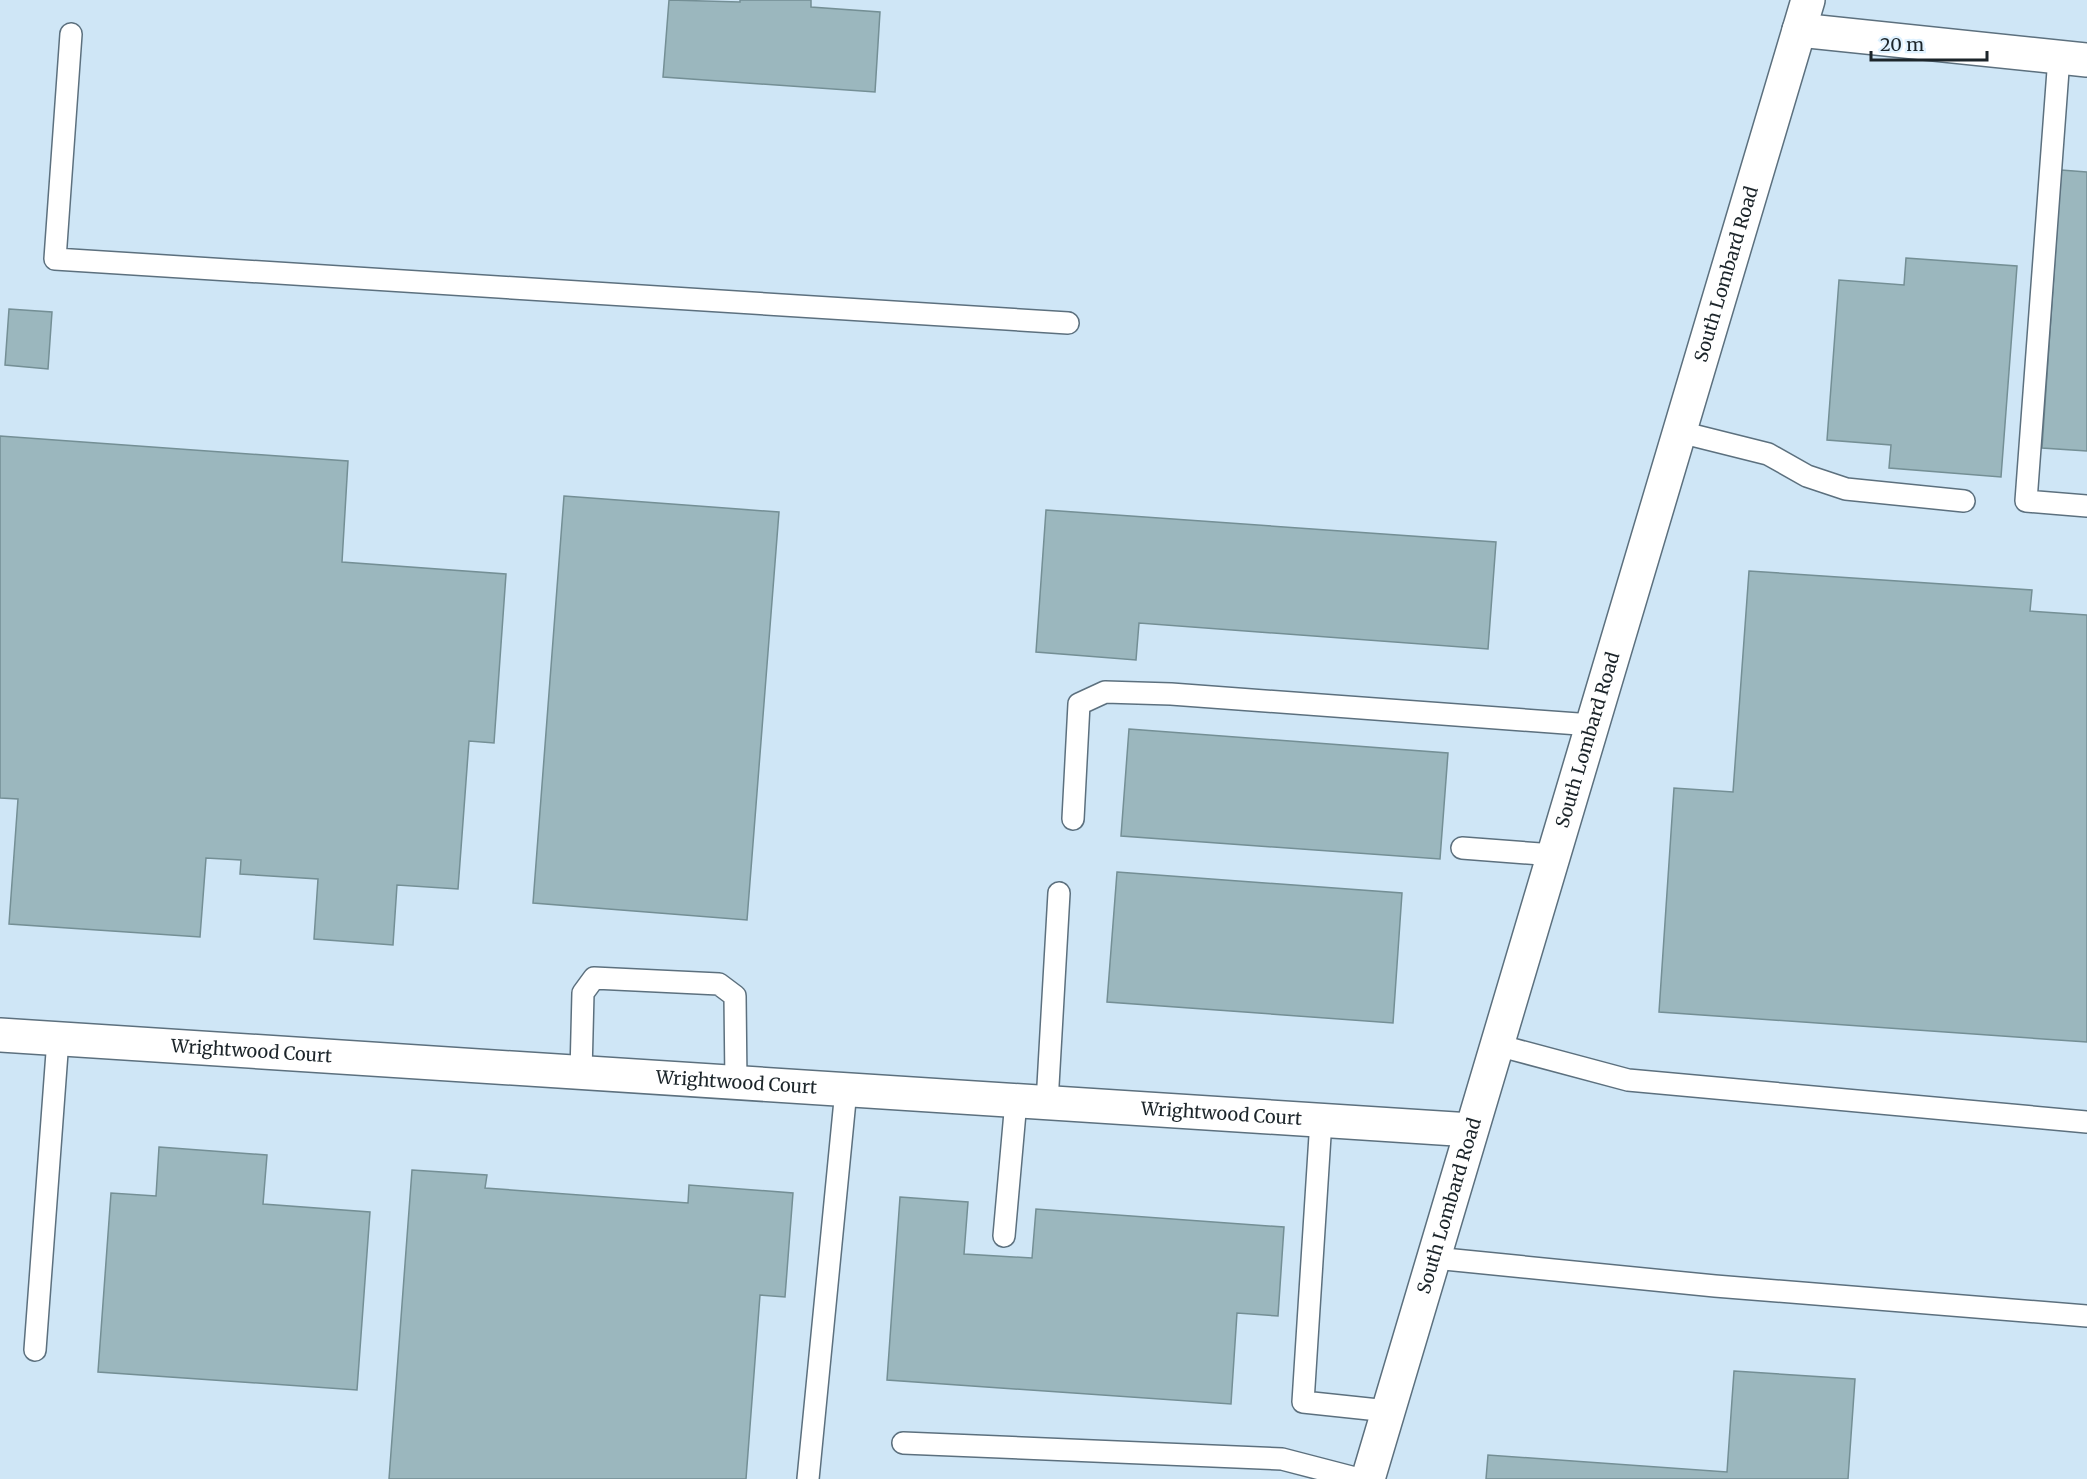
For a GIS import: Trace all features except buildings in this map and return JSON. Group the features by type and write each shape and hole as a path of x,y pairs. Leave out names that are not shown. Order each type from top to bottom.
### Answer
{"street":[{"path":"1804,15 2073,59"},
{"name":"South Lombard Road","path":"1368,1479 1804,15"},
{"name":"Wrightwood Court","path":"0,1035 1472,1130"}],"lane":[{"path":"71,34 55,259 1068,323"},
{"path":"2073,59 2026,501 2087,507"},
{"path":"1680,432 1768,453 1807,476 1846,489 1964,501"},
{"path":"1073,819 1079,704 1105,692 1171,694 1592,725"},
{"path":"1462,848 1554,855"},
{"path":"1004,1236 1032,1102 1059,893"},
{"path":"581,1073 583,993 594,978 719,984 735,996 736,1083"},
{"path":"35,1350 58,1039"},
{"path":"1497,1045 1628,1080 2087,1122"},
{"path":"808,1479 846,1090"},
{"path":"1321,1120 1303,1402 1388,1411"},
{"path":"1434,1258 1715,1286 2087,1316"},
{"path":"903,1443 1282,1459 1359,1479"}]}
